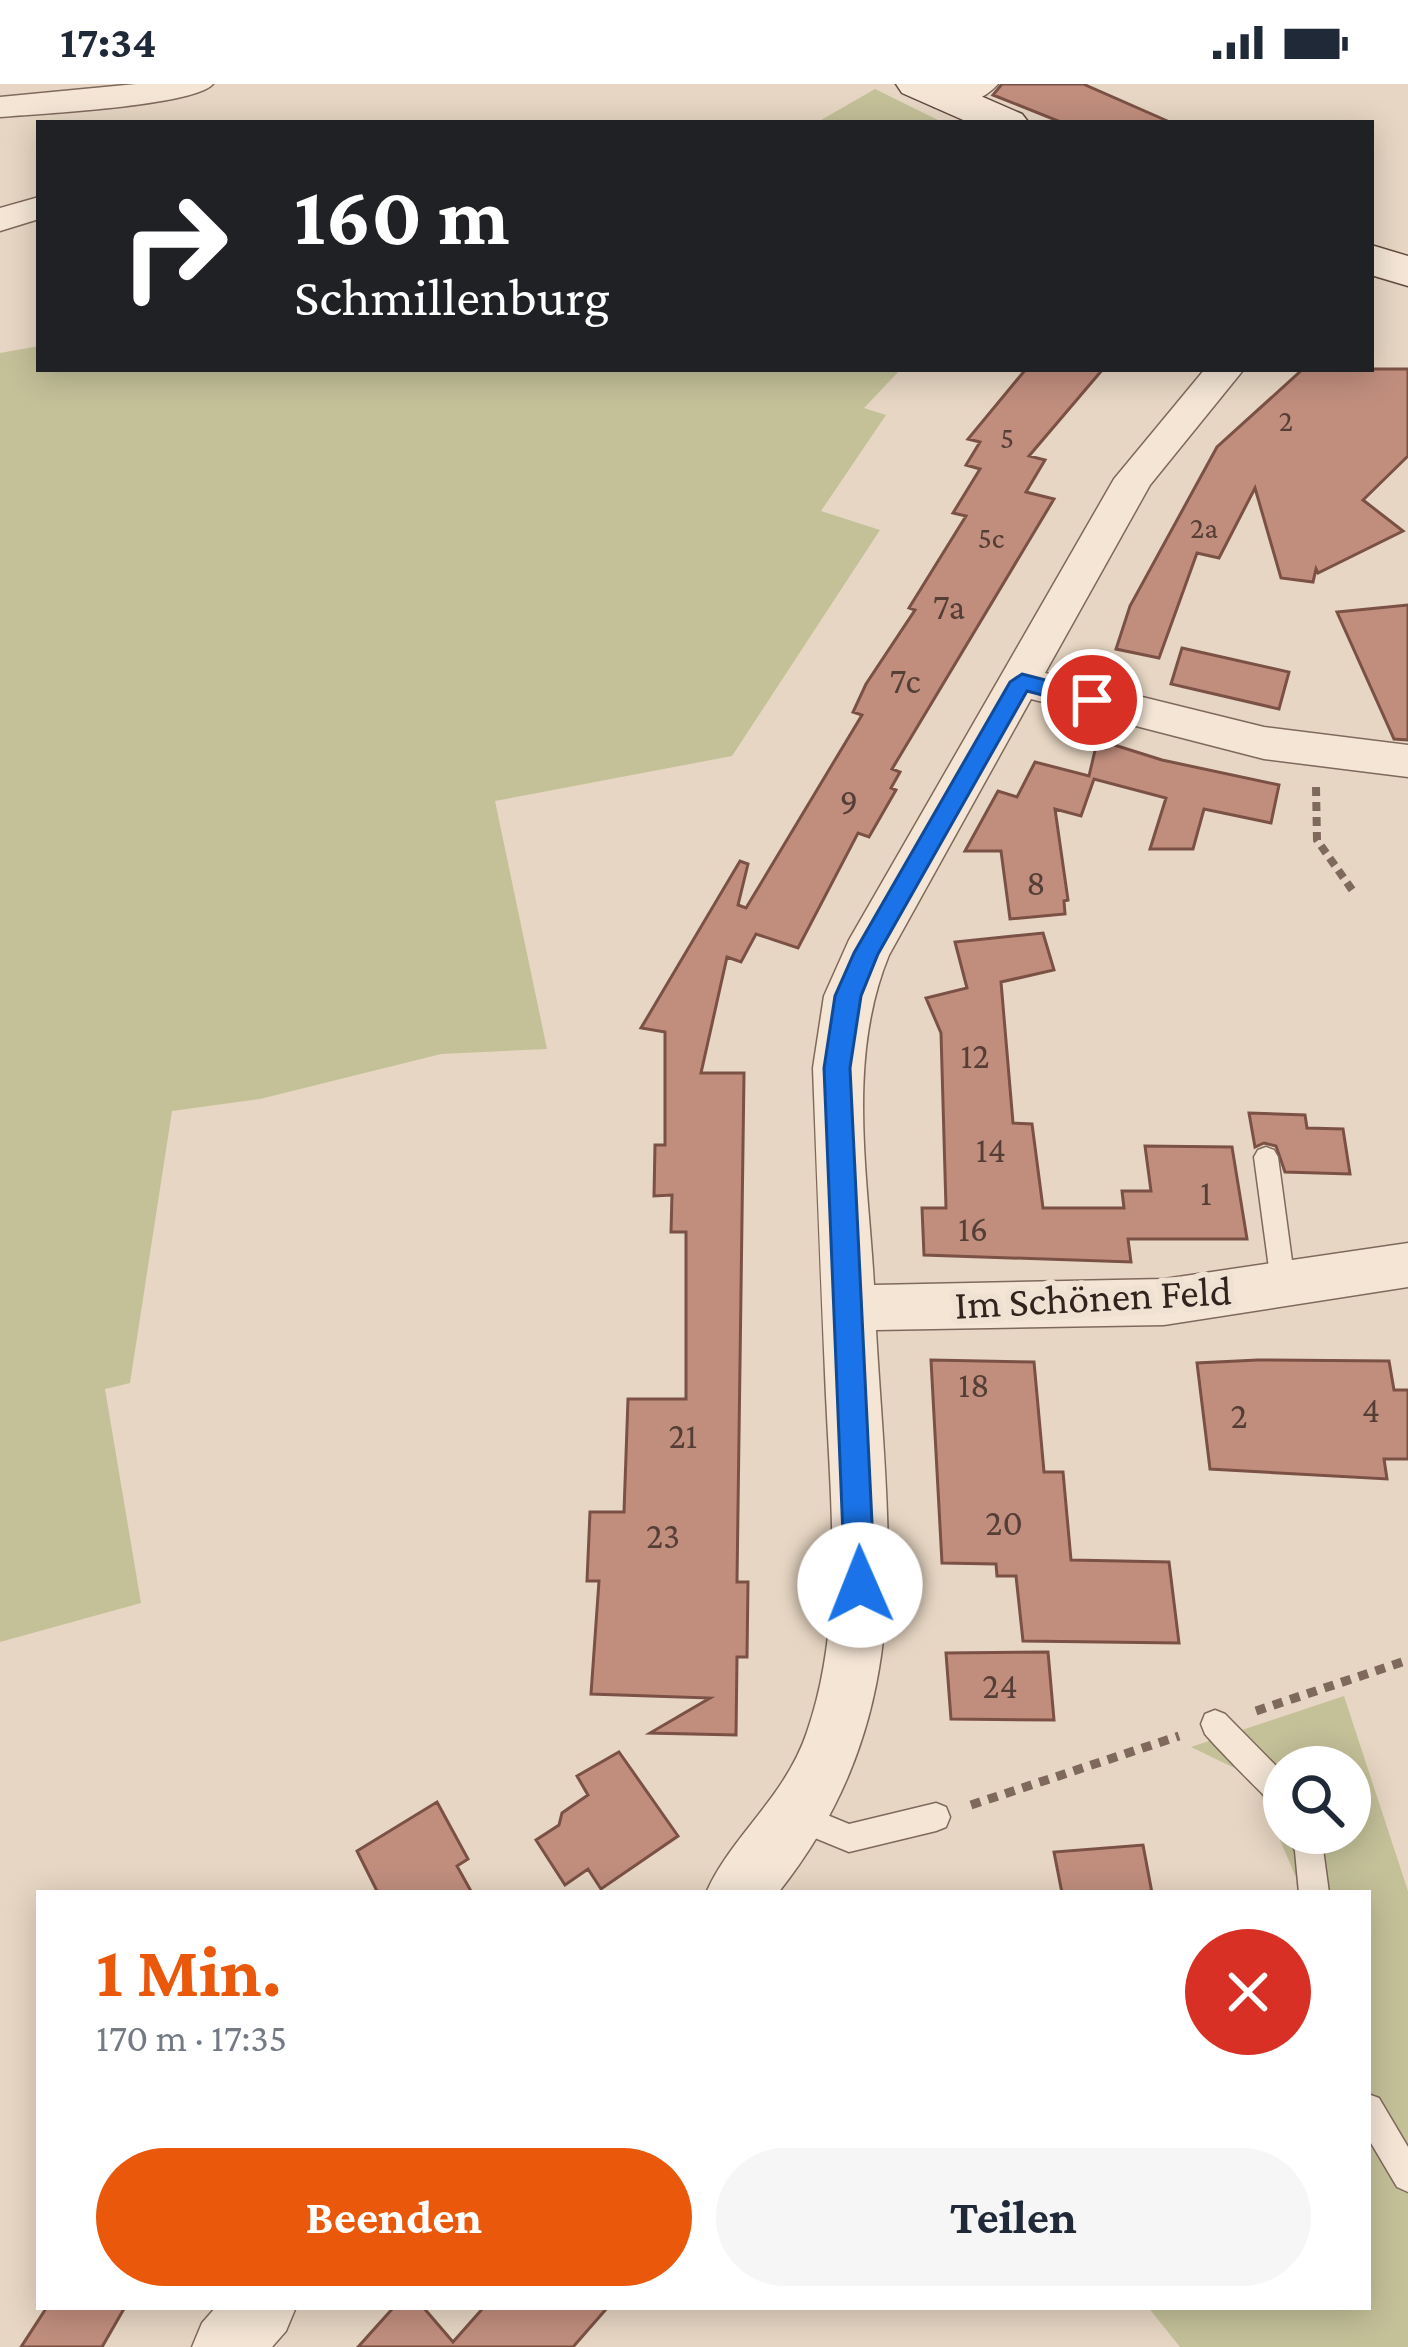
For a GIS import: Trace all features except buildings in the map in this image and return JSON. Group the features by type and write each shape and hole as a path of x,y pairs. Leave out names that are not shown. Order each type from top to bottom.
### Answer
{"main road":[{"path":"948,89 1001,120"},
{"path":"1374,260 1408,272"}],"street":[{"path":"0,107 123,110 196,84"},
{"path":"0,220 36,208"},
{"path":"740,1890 775,1852 826,1762 846,1705 856,1652 859,1522 837,1068 848,996 866,953 1133,478 1222,372"},
{"path":"1022,682 1214,732 1315,752 1408,760"},
{"name":"Im Schönen Feld","path":"848,1308 1164,1302 1408,1265"},
{"path":"226,2347 259,2310"}],"lane":[{"path":"1266,1157 1283,1283"},
{"path":"1215,1724 1228,1743 1263,1770"},
{"path":"798,1817 849,1838 936,1817"},
{"path":"1309,1854 1314,1890"},
{"path":"1371,2114 1408,2176"}],"path":[{"path":"1315,752 1317,840 1355,894"},
{"path":"936,1817 1408,1660"}],"shaded area":[{"path":"875,89 938,120 821,120"},
{"path":"36,347 36,372 898,372 864,408 886,415 821,511 880,530 732,756 495,801 547,1049 441,1054 260,1099 172,1111 130,1383 105,1389 141,1603 0,1642 0,353"},
{"path":"1344,1696 1360,1746 1263,1746 1263,1800 1253,1777 1191,1747"},
{"path":"1371,1778 1408,1891 1408,2347 1180,2347 1150,2310 1371,2310 1371,1890 1301,1889 1286,1854 1371,1854"}],"route":[{"path":"860,1585 837,1068 848,996 866,953 1022,682 1092,700"}]}
